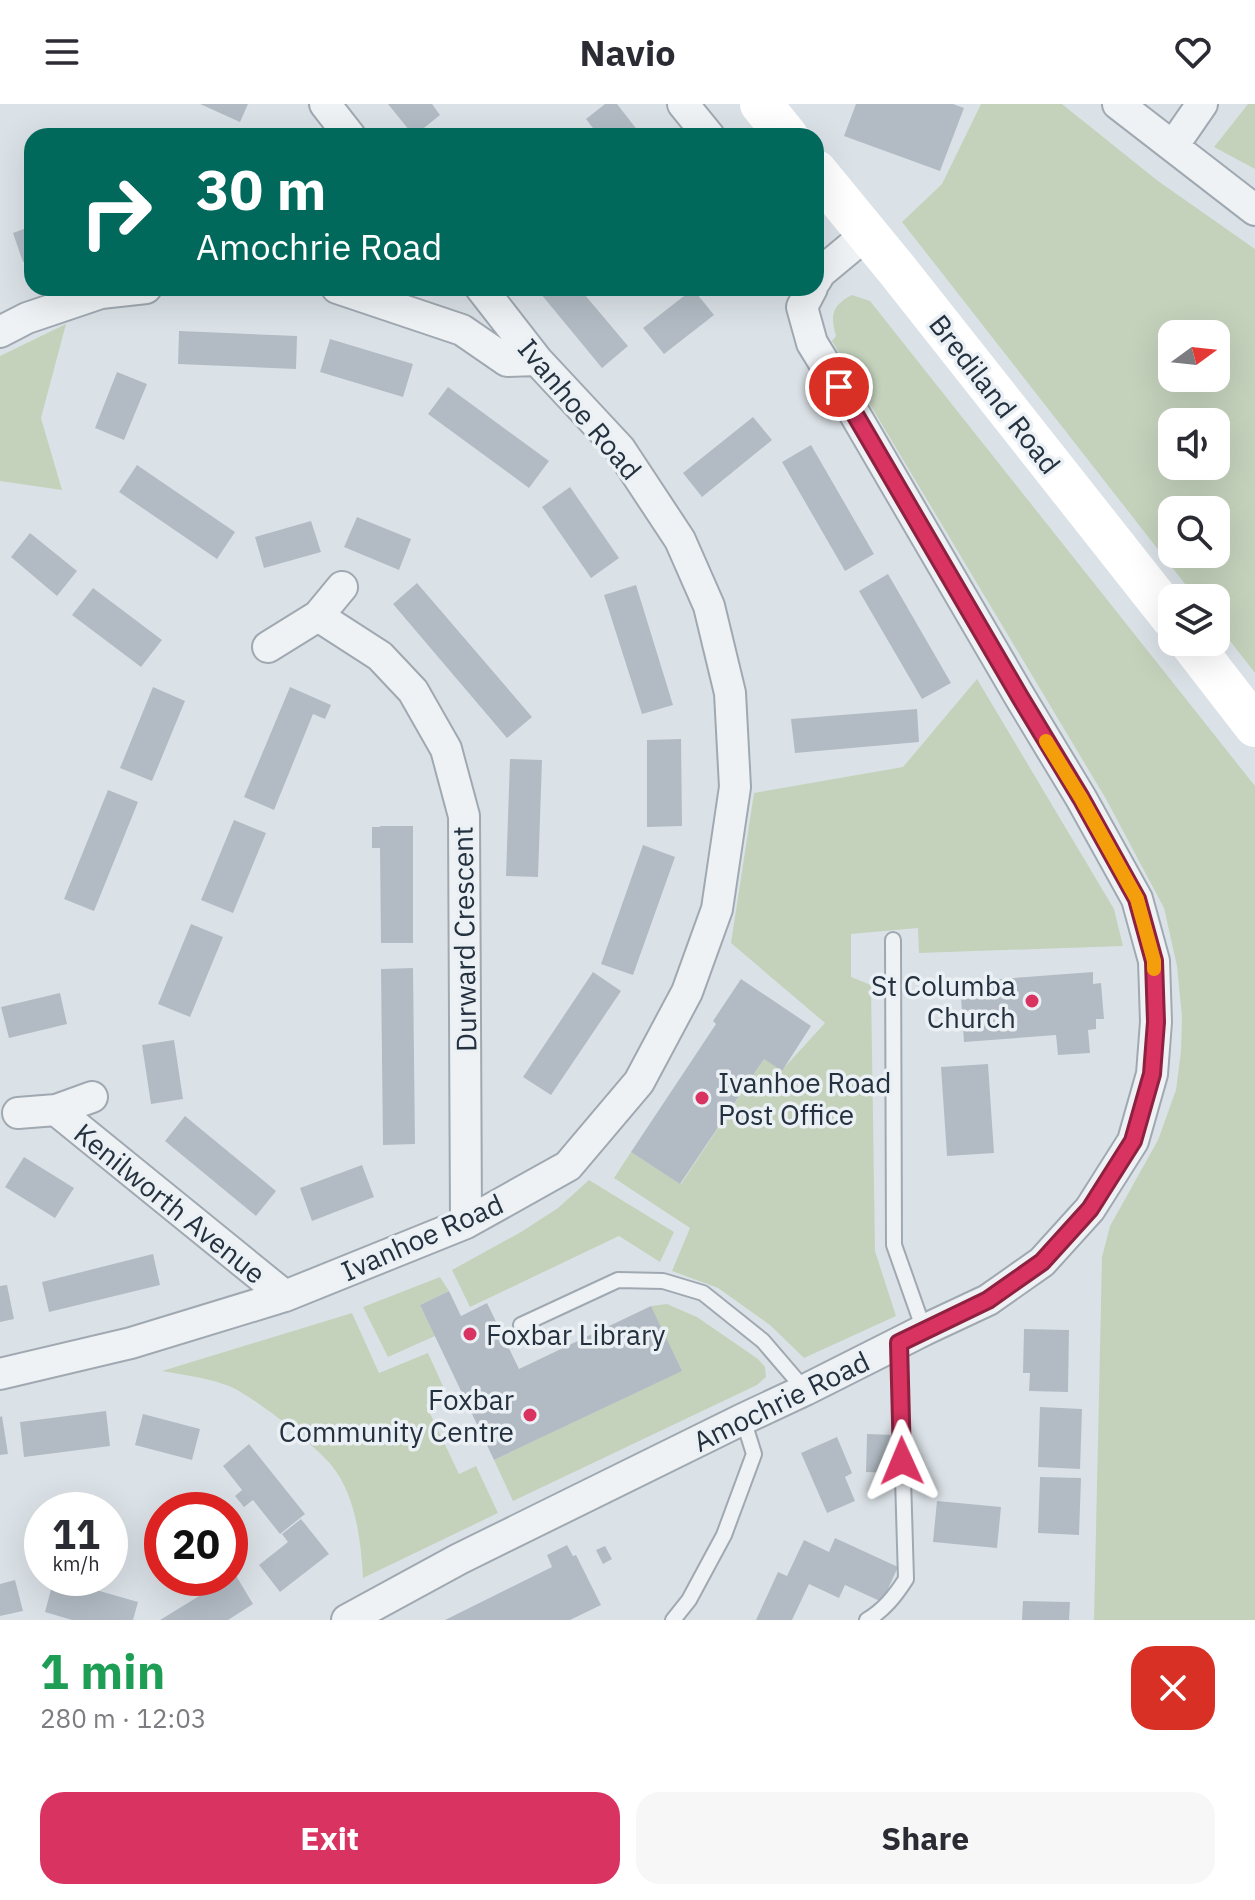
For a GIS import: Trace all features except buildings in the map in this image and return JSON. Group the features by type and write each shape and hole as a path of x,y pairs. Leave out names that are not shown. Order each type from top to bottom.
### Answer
{"street":[{"path":"325,104 344,128"},
{"path":"683,104 702,128"},
{"path":"761,104 780,128"},
{"path":"1118,104 1255,210"},
{"path":"1173,146 1202,104"},
{"name":"Brediland Road","path":"824,181 1158,600"},
{"name":"Amochrie Road","path":"824,271 868,233"},
{"path":"0,332 27,318 92,296"},
{"path":"361,296 462,330 507,361 537,360"},
{"name":"Ivanhoe Road","path":"0,1374 131,1343 285,1296 466,1223 568,1166 639,1082 687,992 717,909 735,787 730,693 709,606 680,540 620,449 537,360 487,296"},
{"name":"Amochrie Road","path":"347,1620 459,1559 988,1300 1042,1262 1090,1209 1133,1141 1152,1074 1156,1022 1154,961 1137,899 1081,798 812,343 802,307 807,296"},
{"path":"268,647 318,616 342,587"},
{"name":"Durward Crescent","path":"318,616 380,656 413,691 446,749 464,816 466,1223"},
{"path":"1201,656 1255,726"},
{"name":"Kenilworth Avenue","path":"18,1113 56,1110 92,1097"},
{"name":"Kenilworth Avenue","path":"56,1110 285,1296"}],"lane":[{"path":"867,1620 892,1600 906,1579 912,1336 894,1245 893,940"},
{"path":"521,1325 618,1280 663,1281 703,1293 763,1341 805,1390"},
{"path":"673,1620 689,1600 724,1535 754,1454 743,1419"}],"green space":[{"path":"981,104 1062,104 1158,181 1255,249 1255,673 1230,641 1230,584 1185,584 1173,568 1230,568 1230,496 1158,496 1158,549 902,222 942,184"},
{"path":"1248,104 1255,104 1255,169 1214,147"},
{"path":"852,295 870,301 1255,786 1255,1620 1094,1620 1102,1257 1110,1226 1158,1140 1176,1090 1182,1017 1177,966 1164,908 1106,799 832,341 836,336 834,311"},
{"path":"66,324 41,418 62,490 0,481 0,356"},
{"path":"977,679 1114,909 1123,946 919,953 918,928 851,934 851,977 871,985 875,1251 896,1316 804,1358 770,1325 718,1288 672,1271 690,1228 614,1178 631,1152 681,1184 764,1059 782,1070 825,1023 731,943 754,793 903,767"},
{"path":"589,1180 674,1232 660,1262 619,1236 470,1307 452,1270 558,1208"},
{"path":"440,1277 449,1291 420,1305 435,1336 388,1357 363,1307"},
{"path":"667,1304 697,1317 758,1359 765,1367 766,1377 757,1385 513,1501 494,1460 681,1371 651,1306"},
{"path":"352,1313 379,1373 428,1353 447,1395 426,1405 459,1474 476,1466 498,1513 363,1578 359,1534 352,1505 340,1478 324,1457 240,1391 212,1381 162,1371"}],"slow traffic":[{"path":"1046,741 1137,899 1154,969"}],"place":[{"name":"St Columba Church","path":"1032,1001"},
{"name":"Ivanhoe Road Post Office","path":"702,1098"},
{"name":"Foxbar Library","path":"470,1334"},
{"name":"Foxbar Community Centre","path":"530,1415"}],"route":[{"path":"839,387 1081,798 1137,899 1154,961 1156,1022 1152,1074 1133,1141 1090,1209 1042,1262 988,1300 899,1343 902,1461"}]}
